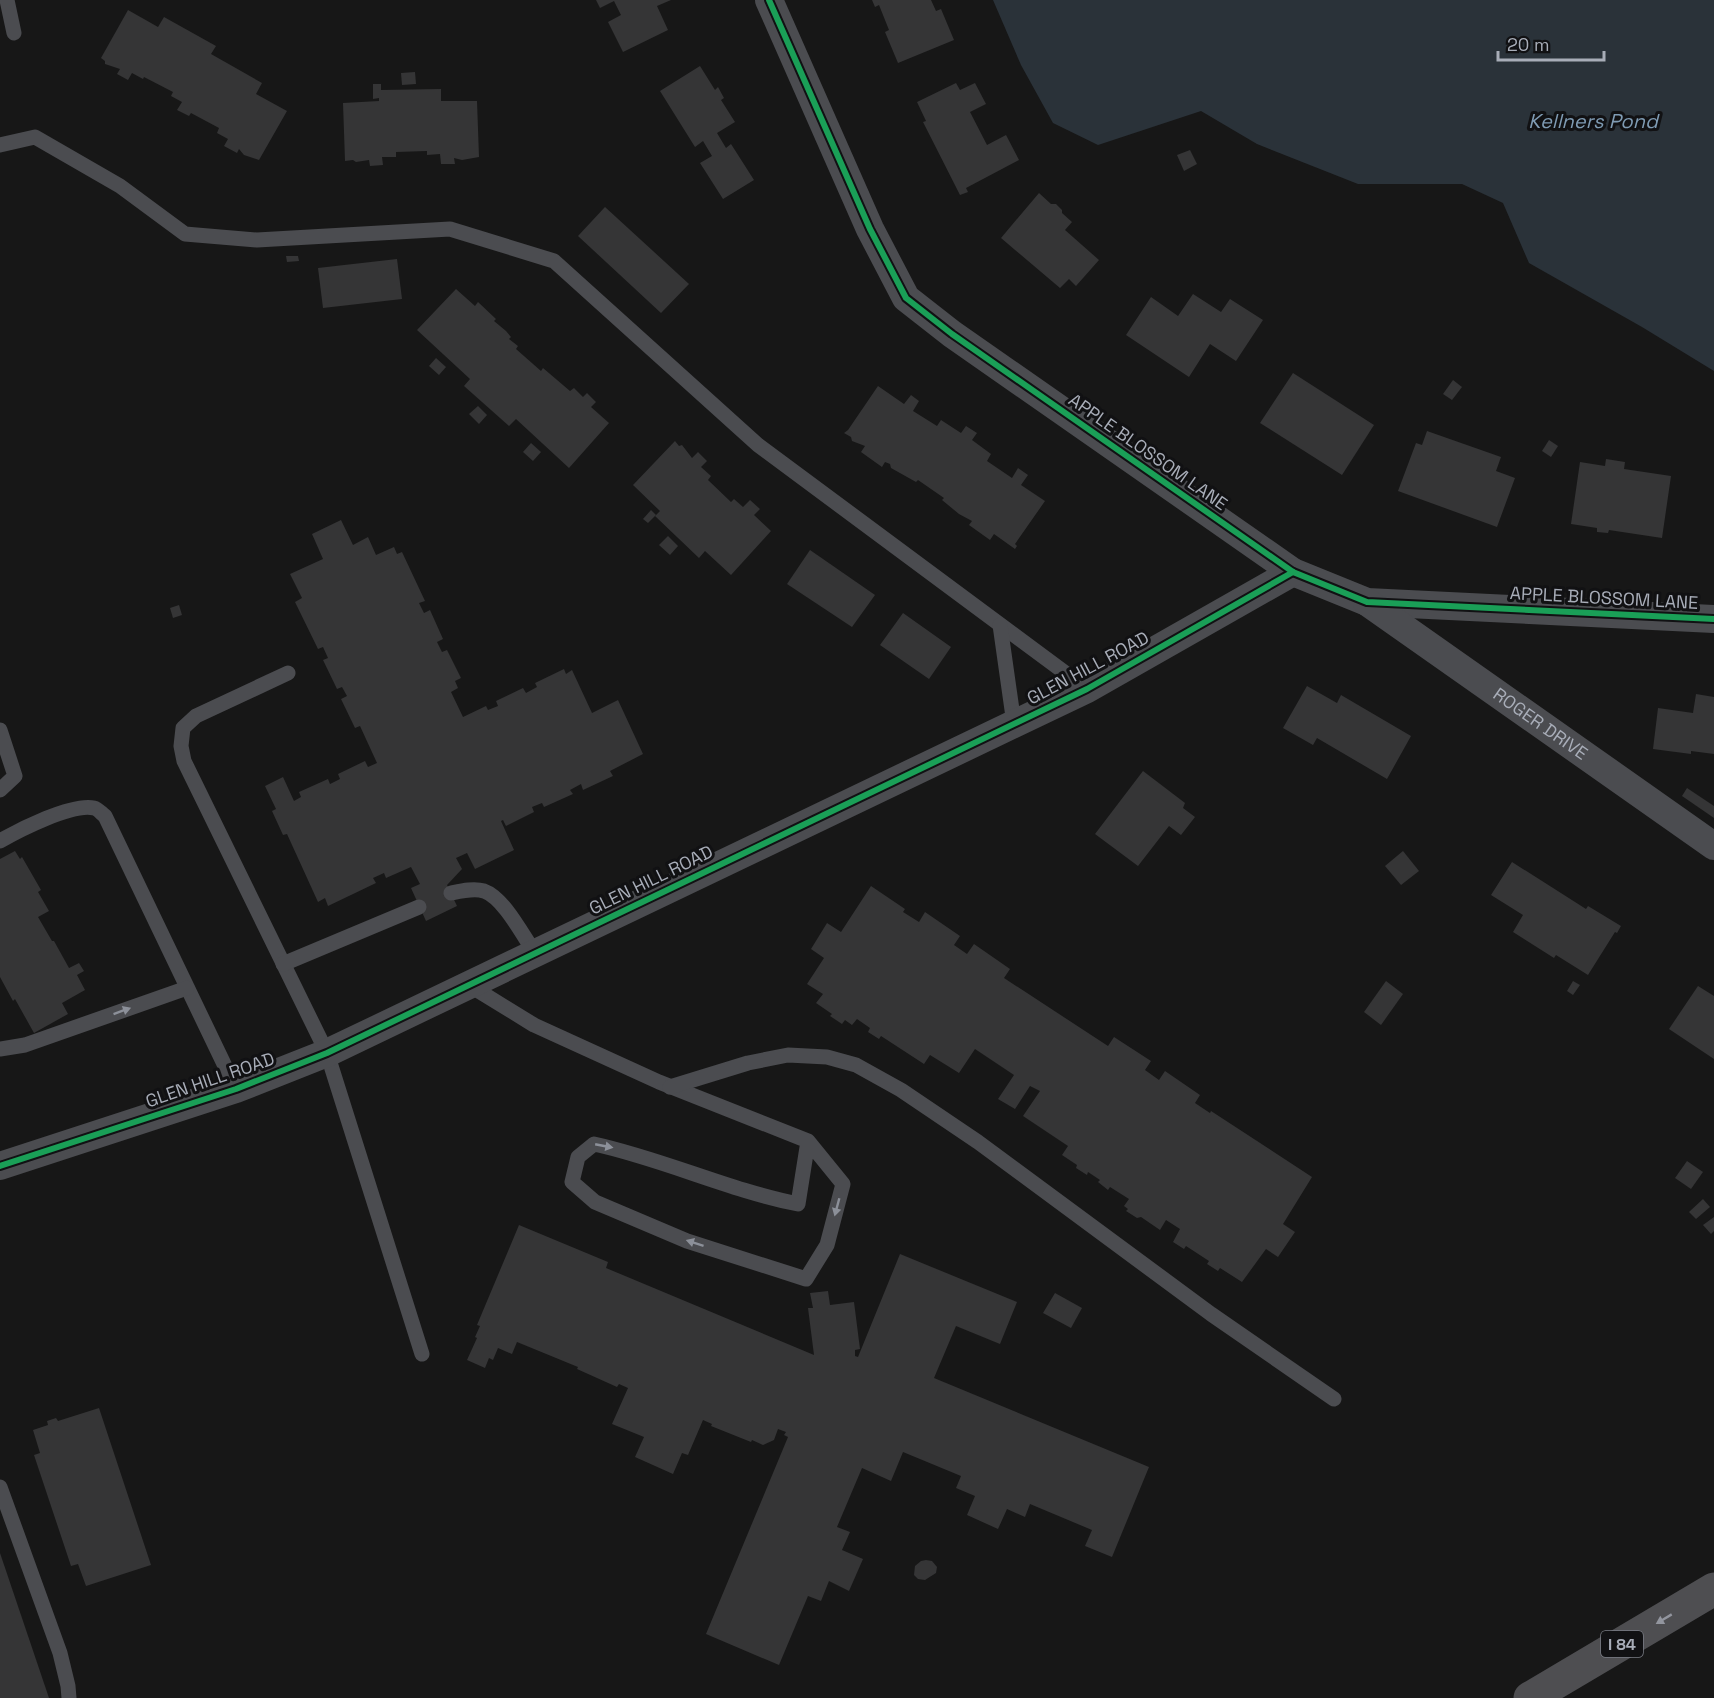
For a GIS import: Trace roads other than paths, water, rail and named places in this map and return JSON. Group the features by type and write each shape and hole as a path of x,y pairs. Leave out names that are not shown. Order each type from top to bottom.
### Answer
{"highway":[{"name":"I 84","path":"1530,1698 1714,1589"}],"street":[{"name":"APPLE BLOSSOM LANE","path":"769,0 870,229 906,298 952,334 1293,572 1367,602 1714,619"},
{"name":"GLEN HILL ROAD","path":"0,1166 236,1089 327,1053 1087,689 1293,572"},
{"name":"ROGER DRIVE","path":"1367,602 1714,846"}],"lane":[{"path":"7,0 14,33"},
{"path":"0,145 35,137 120,186 185,234 257,240 450,229 554,261 758,446 1087,689"},
{"path":"1000,625 1014,724"},
{"path":"288,674 196,716 183,728 181,746 184,761 327,1053 422,1354"},
{"path":"0,729 15,776 0,790"},
{"path":"0,841 54,815 84,807 96,809 105,816 236,1089"},
{"path":"452,893 466,890 484,891 495,898 506,910 535,953"},
{"path":"283,964 419,907"},
{"path":"469,985 534,1025 670,1087 808,1141 843,1184 827,1245 806,1279 687,1241 595,1202 572,1182 578,1156 594,1144 630,1152 760,1196 798,1204 808,1141"},
{"path":"0,1049 25,1045 187,988"},
{"path":"670,1087 788,1055 827,1056 856,1065 901,1090 978,1142 1211,1314 1334,1399"},
{"path":"0,1487 5,1515 60,1653 69,1698"}],"water":[{"name":"Kellners Pond","path":"993,0 1714,0 1714,371 1529,263 1503,203 1462,184 1358,184 1257,144 1201,111 1098,145 1053,123 1021,65"}]}
